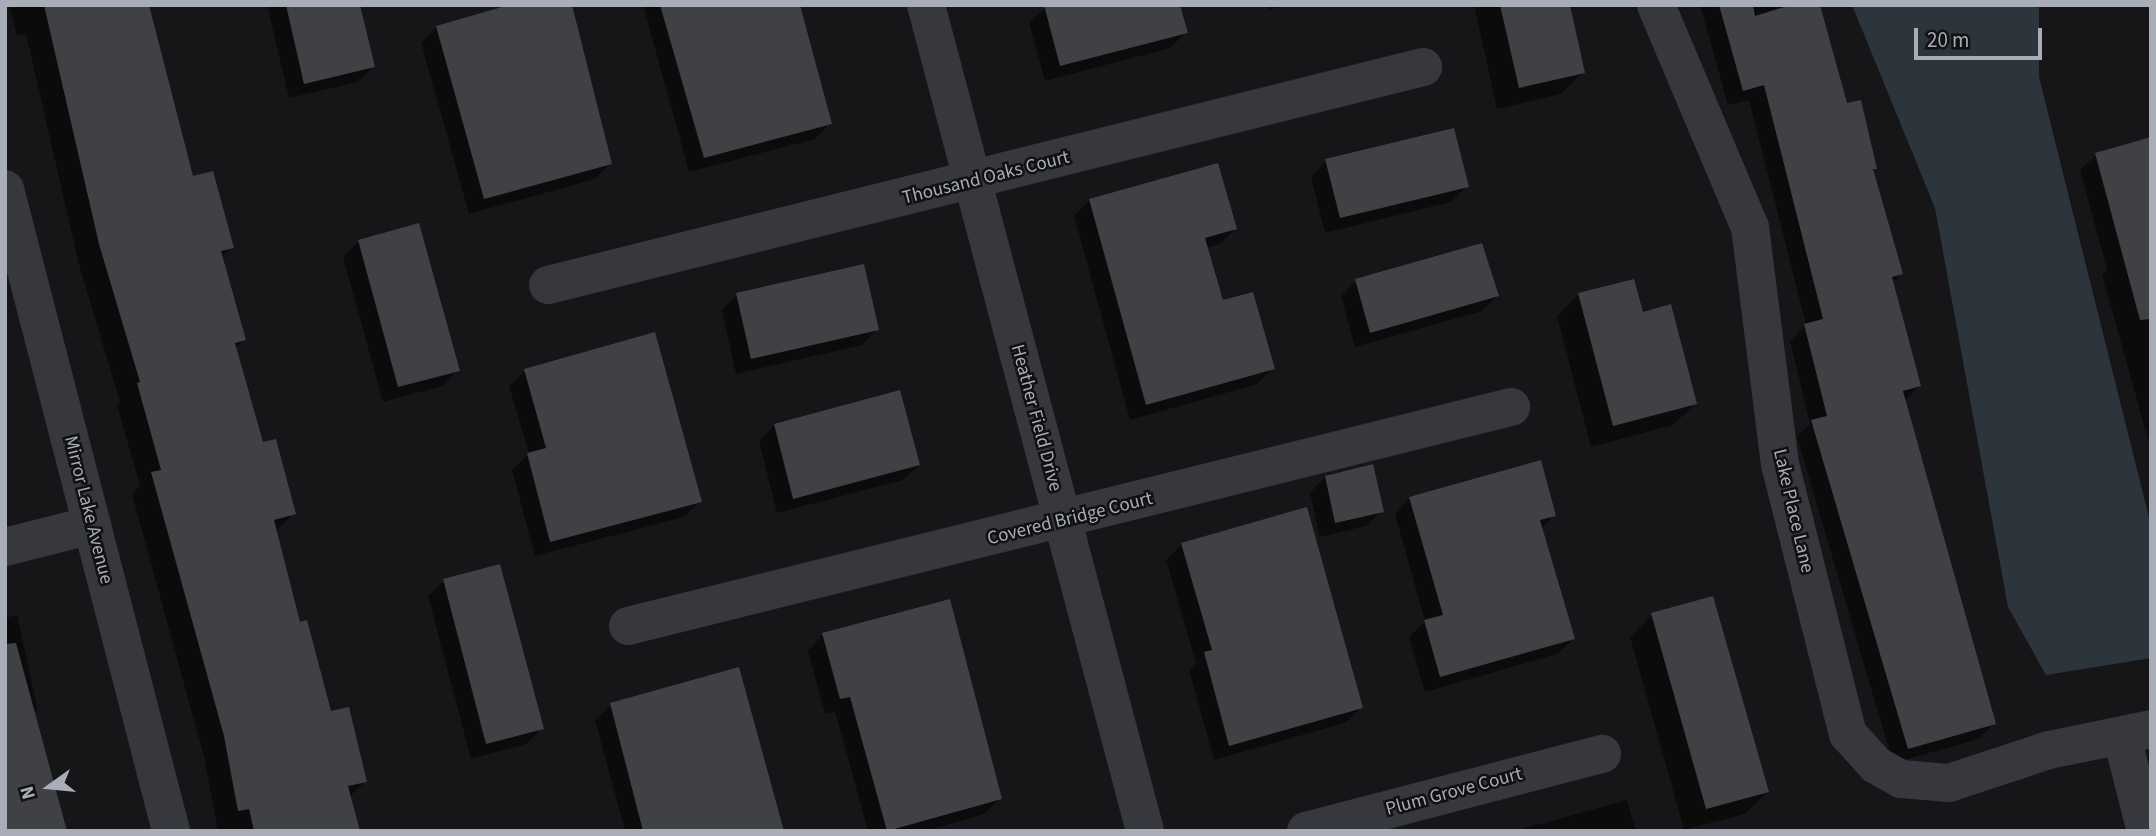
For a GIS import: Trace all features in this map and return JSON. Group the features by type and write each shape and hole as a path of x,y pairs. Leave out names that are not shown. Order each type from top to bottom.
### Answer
{"street":[{"name":"Heather Field Drive","path":"926,5 1145,831"},
{"name":"Lake Place Lane","path":"1656,5 1750,227 1780,464 1848,734 1877,765 1901,779 1950,783 2049,750 2136,733 2144,829"},
{"name":"Thousand Oaks Court","path":"548,285 973,182 1423,67"},
{"name":"Mirror Lake Avenue","path":"5,189 171,831"},
{"name":"Covered Bridge Court","path":"628,626 1063,522 1511,407"},
{"path":"5,547 92,525"},
{"name":"Plum Grove Court","path":"1306,831 1602,754"}],"shaded area":[{"path":"1852,5 2039,5 2039,77 2151,526 2151,658 2046,675 2008,607 1935,208"}],"building":[{"path":"44,5 149,5 193,176 213,171 234,248 221,251 246,340 235,343 263,442 276,439 296,514 274,520 300,622 307,620 331,711 349,707 367,782 348,786 360,831 254,831 249,809 238,811 224,736 151,472 161,470 137,383 140,382 99,244"},
{"path":"286,5 360,5 375,67 304,84"},
{"path":"509,5 572,5 612,164 484,199 436,26"},
{"path":"660,5 800,5 832,124 704,158"},
{"path":"1044,5 1180,5 1188,33 1060,66"},
{"path":"1500,5 1570,5 1585,73 1519,88"},
{"path":"1719,5 1753,5 1755,16 1791,5 1820,5 1847,103 1861,100 1877,169 1873,169 1903,274 1892,277 1921,386 1903,391 1996,724 1908,749 1811,420 1827,416 1804,324 1823,319 1764,85 1743,91"},
{"path":"1454,128 1469,187 1340,218 1325,159"},
{"path":"2151,137 2151,319 2140,320 2095,153"},
{"path":"1218,163 1237,229 1205,238 1223,300 1253,292 1275,369 1146,405 1089,199"},
{"path":"419,223 460,371 398,387 358,240"},
{"path":"1482,243 1499,296 1370,333 1355,279"},
{"path":"864,264 879,330 751,359 736,293"},
{"path":"1634,279 1643,312 1671,304 1697,404 1613,426 1578,293"},
{"path":"655,332 702,502 550,542 527,453 546,448 524,369"},
{"path":"900,390 920,465 793,499 774,424"},
{"path":"1541,460 1556,516 1540,520 1575,639 1440,677 1424,620 1443,615 1409,497"},
{"path":"1373,464 1384,512 1335,523 1325,476"},
{"path":"1307,507 1363,708 1229,746 1204,652 1212,650 1181,543"},
{"path":"500,564 544,729 486,744 443,579"},
{"path":"1713,596 1769,792 1706,809 1651,613"},
{"path":"950,599 1002,799 887,831 850,697 840,699 822,633"},
{"path":"16,643 67,831 5,831 5,644"},
{"path":"739,667 784,831 643,831 610,703"}]}
